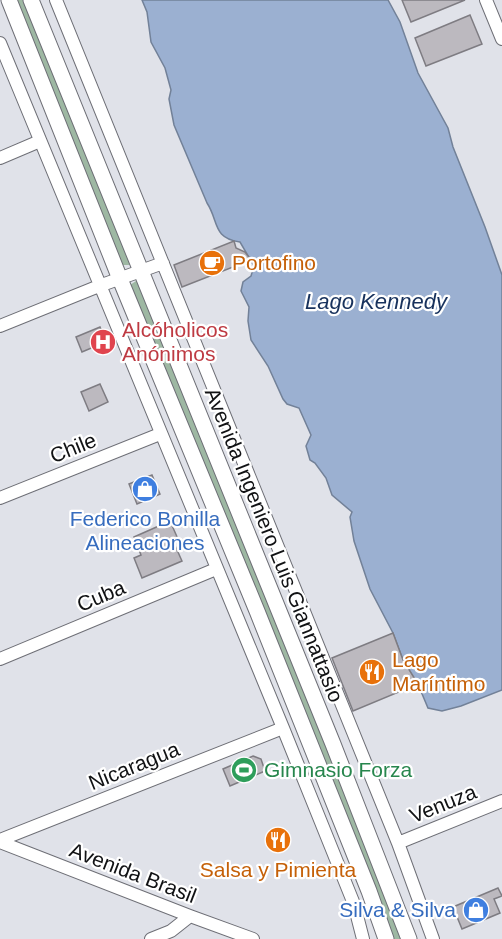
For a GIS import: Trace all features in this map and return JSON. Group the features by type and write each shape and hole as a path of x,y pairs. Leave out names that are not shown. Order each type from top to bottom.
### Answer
{"main road":[{"name":"Avenida Ingeniero Luis Giannattasio","path":"9,0 120,279 257,611 365,880 386,939"},
{"name":"Avenida Ingeniero Luis Giannattasio","path":"31,0 333,744 409,939"}],"street":[{"name":"Avenida Ingeniero Luis Giannattasio","path":"56,0 398,843 433,939"},
{"path":"486,0 502,39"},
{"path":"0,43 160,435 283,728 354,904 363,939"},
{"path":"0,158 40,141"},
{"path":"0,326 163,263"},
{"name":"Chile","path":"0,498 160,435"},
{"name":"Cuba","path":"0,659 216,569"},
{"name":"Nicaragua","path":"0,841 283,728"},
{"name":"Venuza","path":"398,843 502,801"},
{"name":"Avenida Brasil","path":"0,841 253,939"},
{"path":"150,939 171,931 190,916"}],"green space":[{"path":"14,0 24,0 131,262 129,265 122,265"},
{"path":"136,281 139,283 356,817 402,939 392,939 130,285"}],"water":[{"name":"Lago Kennedy","path":"142,0 388,0 400,22 418,73 448,128 453,147 502,275 502,690 442,711 428,708 370,589 354,541 350,517 352,512 332,495 326,478 310,460 306,446 311,435 299,408 287,404 283,399 268,366 251,340 248,321 249,307 241,291 243,282 251,276 254,266 240,242 231,240 220,233 174,125 169,99 171,90 165,68 151,42 147,12"}],"building":[{"path":"402,0 465,0 411,22"},
{"path":"470,15 482,44 426,66 415,38"},
{"name":"Portofino","path":"234,241 236,248 245,252 251,260 182,287 174,265"},
{"path":"100,327 108,347 98,351 96,346 82,352 76,337"},
{"path":"100,384 108,402 89,411 81,392"},
{"name":"Federico Bonilla Alineaciones","path":"152,475 160,494 137,504 129,484"},
{"path":"170,521 178,539 173,541 182,561 142,578 134,558 141,555 134,537"},
{"name":"Lago Maríntimo","path":"393,633 403,660 418,684 353,711 332,658"},
{"name":"Gimnasio Forza","path":"253,756 261,759 265,771 230,786 223,769"},
{"name":"Silva & Silva","path":"498,888 502,896 494,899 500,913 462,929 453,907"}],"place":[{"name":"Portofino","path":"212,263"},
{"name":"Alcóholicos Anónimos","path":"103,342"},
{"name":"Federico Bonilla Alineaciones","path":"145,489"},
{"name":"Lago Maríntimo","path":"372,672"},
{"name":"Gimnasio Forza","path":"244,770"},
{"name":"Salsa y Pimienta","path":"278,840"},
{"name":"Silva & Silva","path":"476,910"}]}
